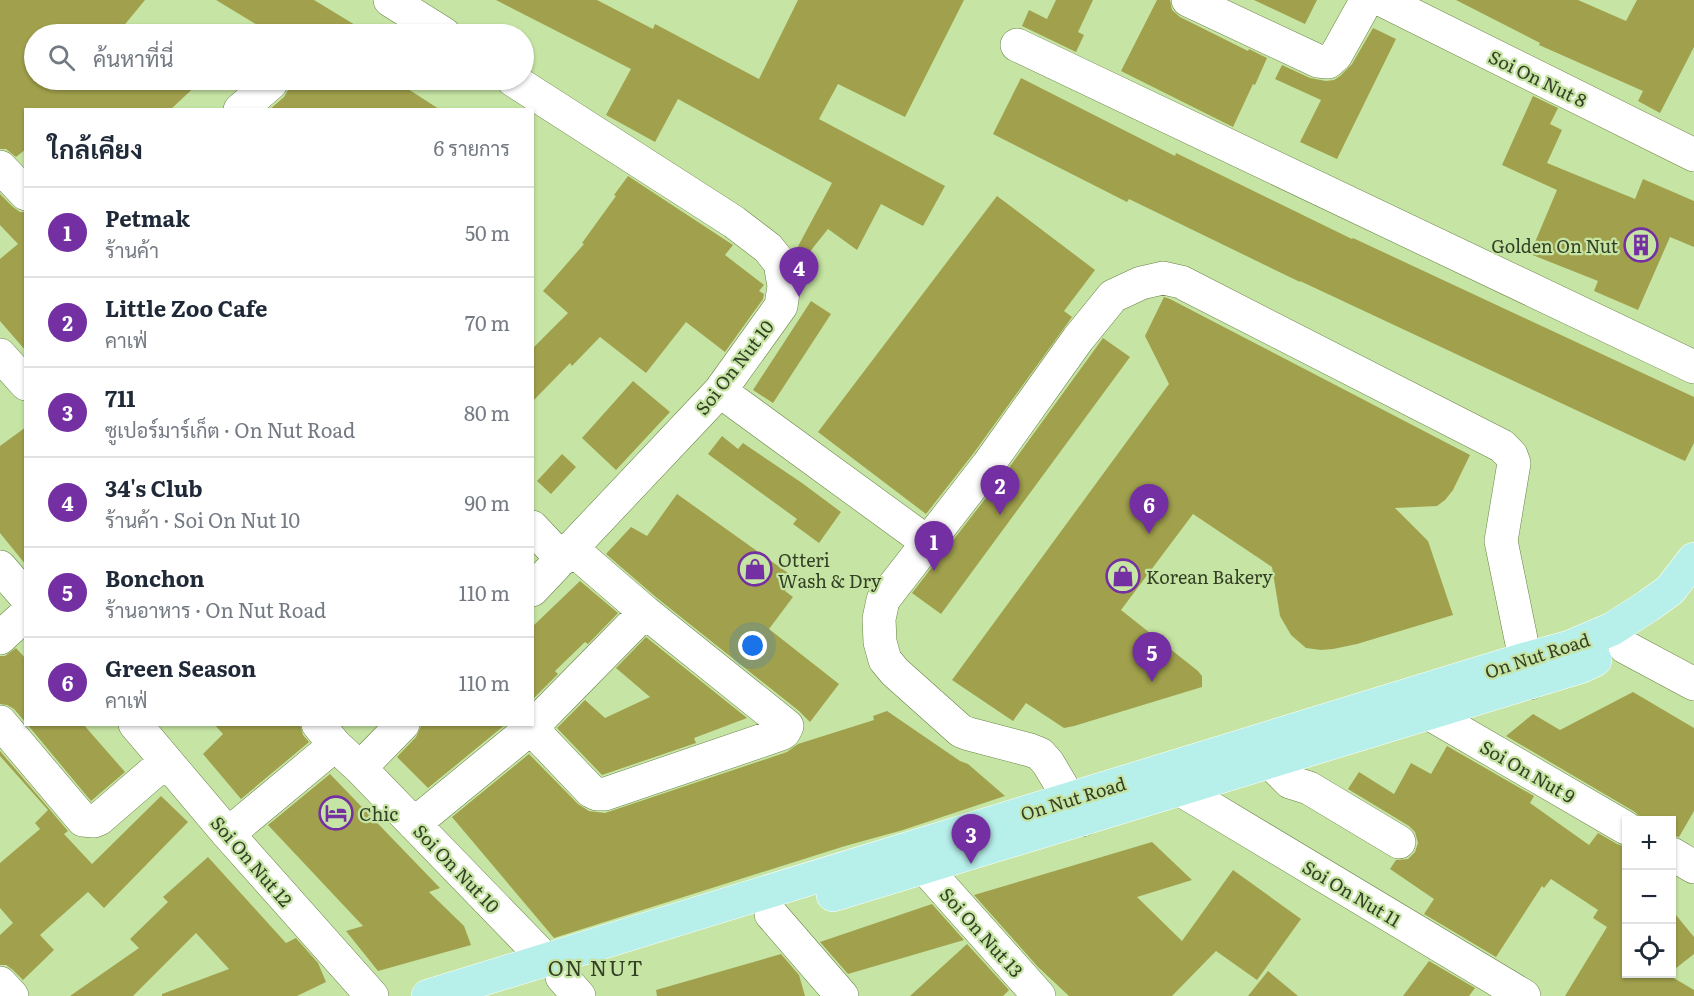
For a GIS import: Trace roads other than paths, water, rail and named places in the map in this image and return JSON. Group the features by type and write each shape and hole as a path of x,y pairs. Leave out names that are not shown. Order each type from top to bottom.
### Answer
{"main road":[{"name":"On Nut Road","path":"504,996 926,868 1076,810 1181,790 1430,714 1527,671 1569,647 1612,629 1670,590 1694,559"},
{"name":"On Nut Road","path":"428,996 562,978 1076,810 1527,671 1580,667 1625,646 1667,620 1694,596"}],"street":[{"path":"390,0 428,24"},
{"path":"1188,0 1318,61 1328,62 1336,55 1365,3 1370,0"},
{"name":"Soi On Nut 8","path":"1382,0 1694,155"},
{"path":"1017,45 1694,367"},
{"path":"242,108 263,90"},
{"name":"Soi On Nut 10","path":"529,90 734,222 768,248 780,263 784,286 781,306 720,391 534,588"},
{"path":"0,167 24,192"},
{"path":"1076,810 1048,763 1040,754 962,731 895,672 885,660 880,642 879,619 883,600 988,465 1078,339 1113,296 1141,282 1163,278 1181,282 1502,446 1511,455 1514,463 1501,541 1527,671"},
{"path":"0,355 24,382"},
{"path":"720,391 927,542"},
{"path":"414,824 529,726 591,791 605,794 781,734 787,726 645,612 534,529"},
{"path":"0,567 24,595"},
{"path":"534,721 645,612"},
{"path":"0,638 24,616"},
{"path":"1625,646 1694,684"},
{"name":"Soi On Nut 9","path":"1430,714 1622,826"},
{"path":"0,722 83,820 99,819 166,761"},
{"name":"Soi On Nut 12","path":"137,726 228,834 372,996"},
{"path":"360,768 401,726"},
{"path":"228,834 327,735"},
{"name":"Soi On Nut 10","path":"327,735 562,978"},
{"path":"1270,762 1290,782 1309,788 1399,842"},
{"name":"Soi On Nut 11","path":"1181,790 1524,996"},
{"path":"1676,857 1694,867"},
{"name":"Soi On Nut 13","path":"926,868 1039,996"},
{"path":"771,914 842,996"},
{"path":"0,983 12,996"}],"place":[{"name":"Golden On Nut","path":"1641,245"},
{"name":"34's Club","path":"799,297"},
{"name":"Little Zoo Cafe","path":"1000,515"},
{"name":"Green Season","path":"1149,534"},
{"name":"Otteri Wash & Dry","path":"755,569"},
{"name":"Petmak","path":"934,571"},
{"name":"Korean Bakery","path":"1123,576"},
{"name":"Bonchon","path":"1152,682"},
{"name":"Chic","path":"336,813"},
{"name":"711","path":"971,864"}],"district":[{"name":"ON NUT","path":"596,966"}]}
